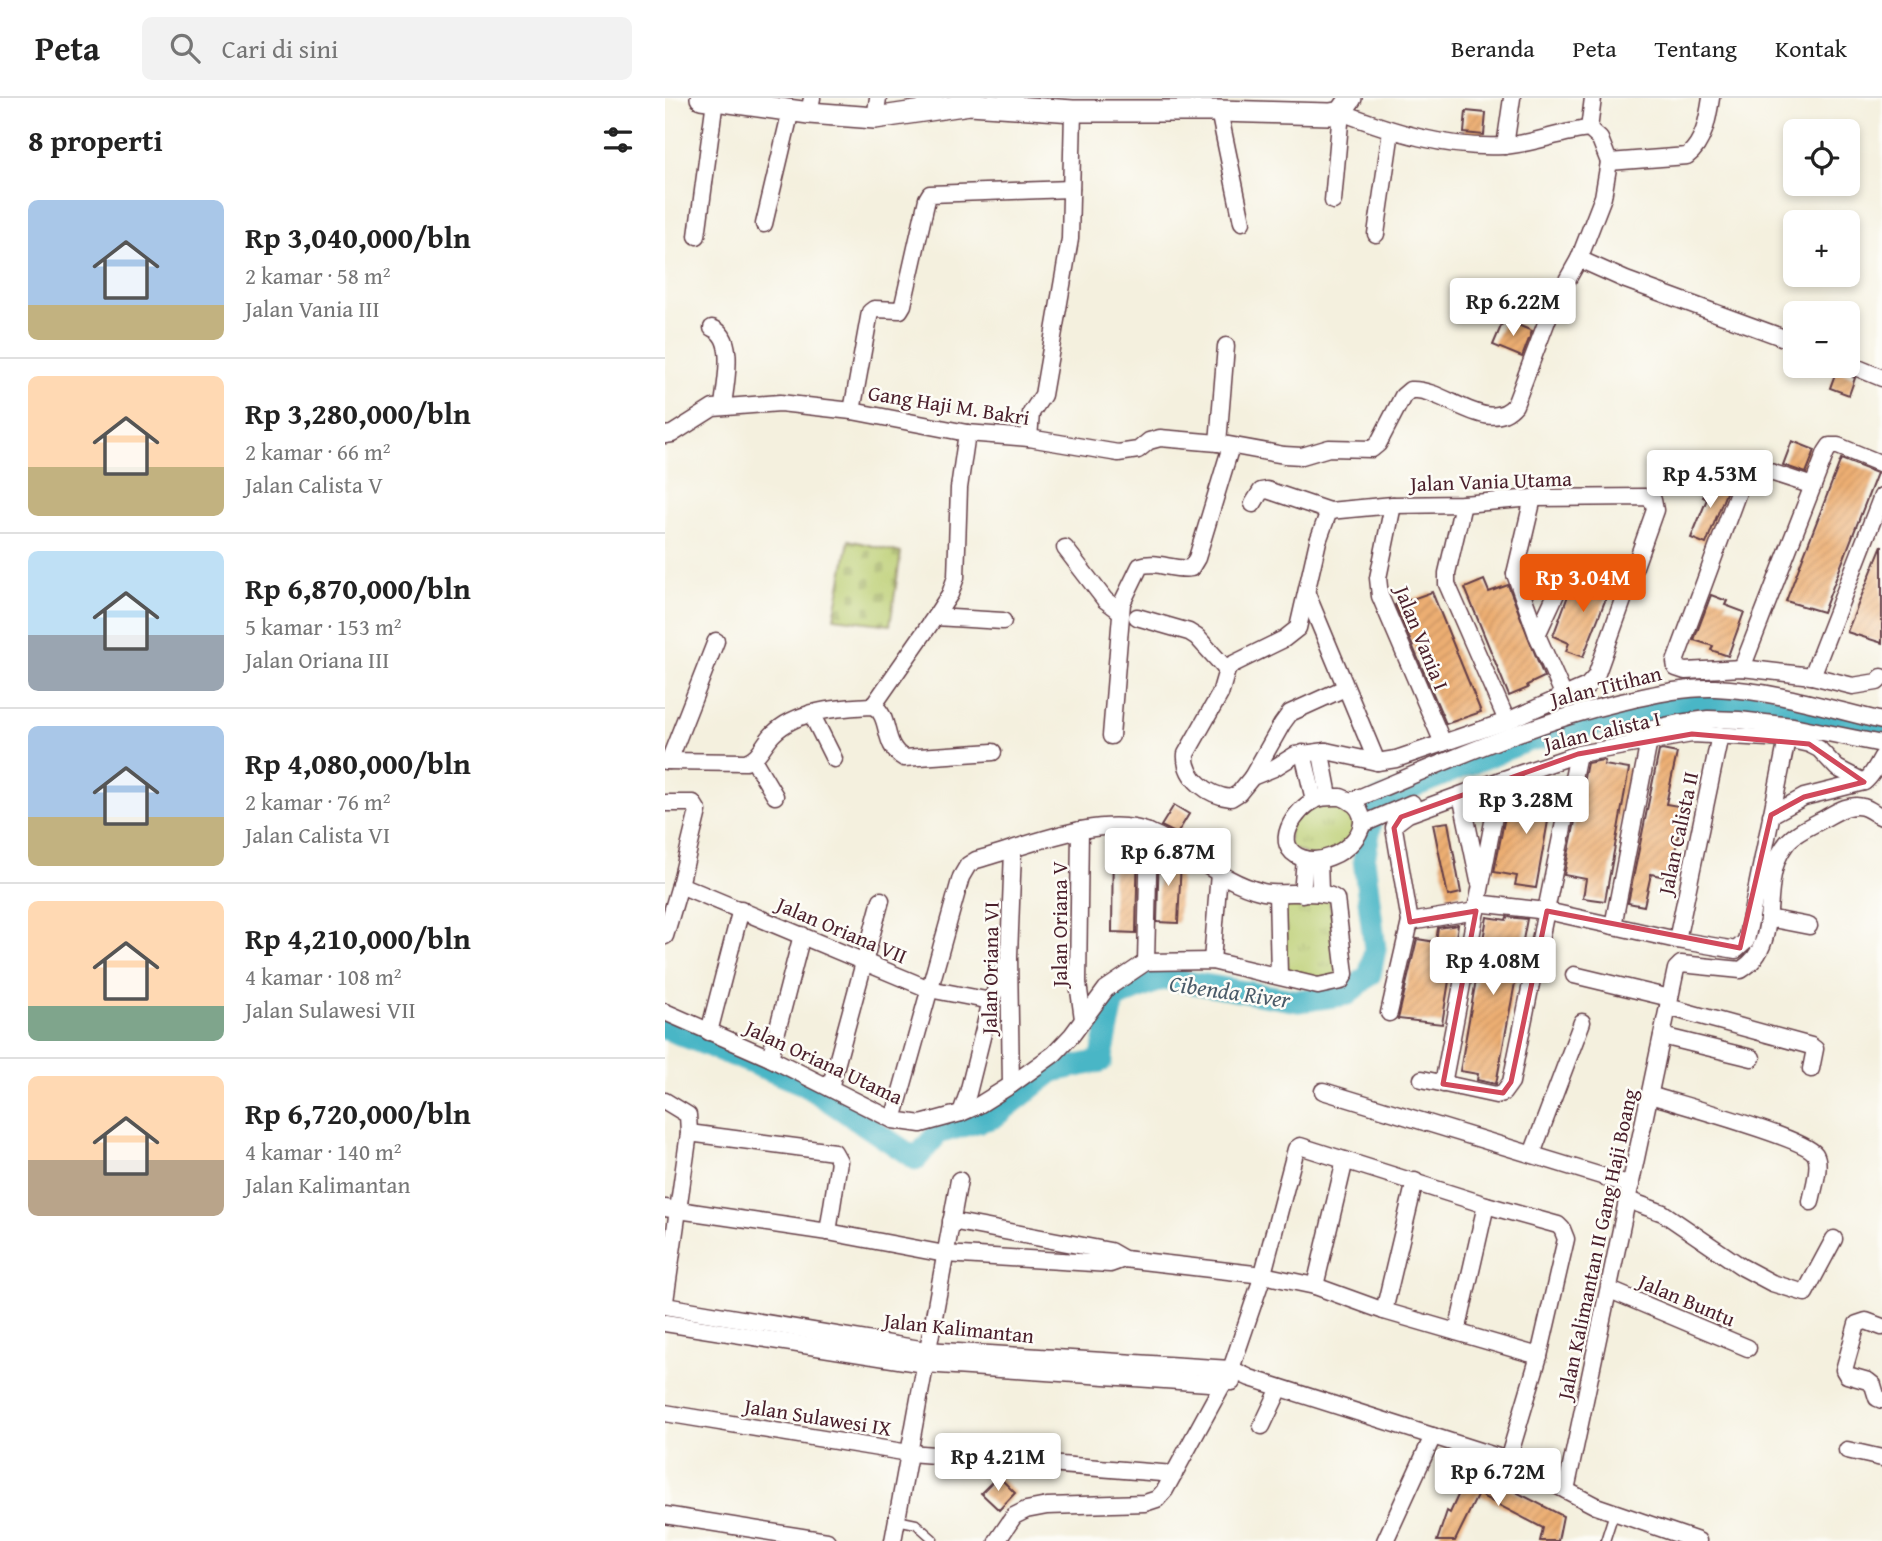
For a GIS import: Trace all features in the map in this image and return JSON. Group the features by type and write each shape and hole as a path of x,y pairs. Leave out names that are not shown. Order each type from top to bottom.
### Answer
{"street":[{"path":"1505,146 1512,98"},
{"path":"1589,129 1593,98"},
{"path":"1609,162 1688,156 1701,137 1711,98"},
{"path":"697,236 708,99 804,107 876,108 970,101 1073,111 1148,104 1219,111 1282,105 1345,105 1391,131 1440,142 1505,146 1589,129"},
{"path":"1333,201 1345,105"},
{"path":"764,224 804,107"},
{"path":"1029,438 1031,414 1043,396 1070,239 1073,111"},
{"path":"1219,111 1242,222"},
{"path":"1589,129 1600,139 1609,162 1603,197 1579,260 1783,338"},
{"path":"1376,234 1391,131"},
{"path":"852,411 870,313 874,309 900,310 903,305 930,194 1071,189"},
{"name":"Gang Haji M. Bakri","path":"665,435 672,434 705,411 723,406 781,403 852,411 967,433 1029,438 1118,453 1138,450 1149,441 1160,438 1302,456 1329,448 1372,449 1378,444 1403,396 1411,390 1428,392 1481,414 1491,416 1508,413 1515,405 1553,305 1579,260"},
{"path":"712,328 721,333 727,346 723,406"},
{"path":"1111,736 1129,614 1122,603 1140,566 1149,563 1191,568 1198,558 1224,444 1226,346"},
{"path":"1860,369 1882,378"},
{"path":"873,706 950,594 956,577 959,488 967,433"},
{"path":"1742,668 1830,446 1838,446 1882,464"},
{"path":"1813,486 1758,468 1748,471 1675,663 1676,668 1685,671 1742,668 1812,676 1853,686 1877,682 1882,677"},
{"name":"Jalan Vania Utama","path":"1253,504 1261,491 1266,490 1329,510 1392,505 1464,505 1533,498 1645,497 1653,500 1655,510 1595,679 1587,686 1564,696"},
{"path":"1812,676 1882,496"},
{"path":"1252,777 1303,753 1326,751 1377,762 1396,759 1507,721 1564,696 1537,635 1515,574 1533,498"},
{"name":"Jalan Vania I","path":"1392,505 1378,578 1380,596 1443,743"},
{"path":"1464,505 1447,573 1447,584 1507,721"},
{"path":"1298,628 1318,541 1329,510"},
{"path":"1065,548 1105,600 1129,614 1189,632 1197,637 1227,670"},
{"path":"1515,574 1594,566"},
{"path":"1537,635 1568,568"},
{"path":"1307,594 1377,762"},
{"path":"935,617 1003,621"},
{"path":"1316,619 1284,639 1238,660 1227,670 1220,694 1185,760 1196,780 1206,790 1231,798 1239,793 1252,777 1290,713 1345,688"},
{"path":"716,642 667,761 725,763 750,760 782,726 811,713 873,706 883,716 891,746 904,758 993,752"},
{"name":"Jalan Titihan","path":"1351,801 1518,732 1661,692 1699,688 1737,689 1880,742"},
{"path":"811,713 834,759"},
{"path":"1363,824 1504,768 1597,741 1679,723 1709,719 1739,720 1793,726 1880,742 1870,777 1864,782 1804,797 1771,815"},
{"name":"Jalan Calista I","path":"1410,922 1395,823 1408,814 1461,794 1578,754 1692,734 1787,739 1815,746 1837,768 1864,782"},
{"name":"Jalan Calista II","path":"1677,940 1720,735"},
{"path":"1389,1013 1410,922 1478,901 1547,911 1677,940 1736,950 1740,948 1746,941 1787,739"},
{"path":"1613,926 1649,741"},
{"path":"1321,798 1322,759 1326,751"},
{"path":"1303,753 1321,798"},
{"path":"1422,1079 1490,1095 1503,1093 1508,1089 1578,754"},
{"path":"750,760 775,796"},
{"path":"1443,1084 1501,779"},
{"path":"1461,794 1478,901"},
{"path":"1341,797 1351,801 1360,811 1363,824 1358,836 1341,852 1312,859 1294,853 1289,847 1287,832 1295,815 1321,798 1341,797"},
{"path":"665,803 694,803 698,811 665,936"},
{"path":"1809,926 1768,918 1777,863 1783,847 1794,837 1852,805 1864,807 1882,817"},
{"path":"893,1120 961,877 968,864 976,860 1103,826 1128,827 1149,832 1219,873 1261,891 1277,894 1320,892 1331,895 1336,899 1344,979 1318,986 1291,982 1279,975 1212,961 1146,962 1149,832"},
{"name":"Jalan Oriana V","path":"1080,830 1078,982 1083,1019"},
{"name":"Jalan Oriana VI","path":"1011,1086 1009,956 1013,850"},
{"path":"1312,859 1320,892"},
{"path":"1302,894 1312,859"},
{"path":"1212,961 1219,873"},
{"name":"Jalan Oriana VII","path":"680,885 929,989 991,1001"},
{"path":"1277,894 1279,975"},
{"path":"830,1088 881,900"},
{"path":"709,1032 741,909"},
{"name":"Jalan Kalimantan II Gang Haji Boang","path":"1566,1490 1677,969 1681,964 1741,970 1757,958 1768,918"},
{"path":"770,1058 802,935"},
{"path":"961,1113 991,1001 1009,956"},
{"name":"Jalan Oriana Utama","path":"665,1012 770,1058 893,1120 921,1124 961,1113 1011,1086 1054,1054 1072,1035 1106,989 1146,962"},
{"path":"1574,975 1811,1046 1815,1049 1811,1069"},
{"path":"1532,1154 1582,1022"},
{"path":"1662,1036 1752,1058"},
{"path":"1323,1091 1532,1154 1629,1192 1742,1267 1772,1283 1805,1293 1834,1239"},
{"path":"1650,1095 1775,1134 1811,1149 1817,1156 1818,1163 1811,1202"},
{"path":"665,1101 686,1112 689,1125 671,1209 665,1303"},
{"path":"689,1125 834,1152 839,1161 828,1232"},
{"path":"996,1541 1014,1517 1026,1510 1047,1506 1145,1503 1157,1499 1174,1474 1227,1376 1263,1275 1296,1149 1300,1146 1486,1205 1558,1224 1562,1229 1566,1239 1539,1356 1508,1460"},
{"path":"1315,1286 1345,1160"},
{"path":"894,1541 958,1180"},
{"path":"1384,1311 1415,1181"},
{"path":"1457,1332 1486,1205"},
{"path":"671,1209 828,1232 944,1254 1110,1264 1124,1259"},
{"path":"951,1221 1110,1251 1124,1259 1263,1275 1315,1286 1384,1311 1539,1356"},
{"name":"Jalan Buntu","path":"1610,1290 1748,1348"},
{"name":"Jalan Kalimantan","path":"665,1303 925,1357"},
{"path":"1882,1327 1866,1321 1857,1324 1844,1370 1847,1375 1868,1381 1873,1385 1877,1398 1882,1400"},
{"name":"Jalan Kalimantan","path":"665,1323 925,1357 1250,1378 1508,1460 1596,1506 1698,1541"},
{"path":"1262,1426 1280,1388"},
{"name":"Jalan Sulawesi IX","path":"665,1413 909,1453 1174,1474"},
{"path":"1385,1541 1433,1436"},
{"path":"1847,1450 1882,1458"},
{"path":"665,1515 827,1541"}],"lane":[{"path":"1605,1541 1614,1513"},
{"path":"897,1520 916,1524 933,1539"}],"highlighted area":[{"path":"1692,734 1809,744 1864,782 1804,797 1771,815 1740,948 1547,911 1511,1082 1503,1093 1443,1084 1476,911 1410,922 1394,828 1401,817 1578,754"}],"green space":[{"path":"849,540 901,553 890,625 834,618"},
{"path":"1322,798 1362,815 1358,836 1319,860 1289,847 1289,824"},
{"path":"1280,896 1329,897 1342,978 1318,984 1281,974"}],"building":[{"path":"1466,111 1486,113 1484,135 1464,133"},
{"path":"1504,319 1532,331 1522,357 1493,345"},
{"path":"1834,378 1855,378 1849,395 1830,388"},
{"path":"1792,441 1815,450 1806,473 1783,465"},
{"path":"1841,459 1877,473 1823,612 1786,601"},
{"path":"1712,477 1729,485 1706,544 1691,538 1707,499 1703,497"},
{"path":"1882,545 1882,643 1847,632"},
{"path":"1603,571 1615,575 1583,657 1566,651 1569,643 1553,636 1572,585 1589,592 1595,576"},
{"path":"1484,580 1489,592 1508,585 1544,677 1509,696 1465,588"},
{"path":"1432,592 1481,712 1446,724 1395,605"},
{"path":"1711,595 1727,601 1725,605 1744,612 1728,656 1711,650 1713,646 1694,640"},
{"path":"1659,751 1677,753 1666,804 1684,807 1670,878 1651,874 1644,906 1628,903"},
{"path":"1603,760 1604,765 1629,769 1605,901 1583,898 1586,879 1564,875 1587,763"},
{"path":"1533,780 1555,782 1536,888 1515,885 1517,876 1494,872 1507,806 1528,810"},
{"path":"1174,805 1189,814 1177,834 1161,826"},
{"path":"1448,822 1461,893 1448,896 1433,824"},
{"path":"1113,837 1138,840 1136,933 1112,932"},
{"path":"1159,848 1181,861 1178,923 1157,922"},
{"path":"1487,917 1527,919 1496,1084 1477,1080 1478,1074 1460,1071"},
{"path":"1458,925 1442,1024 1398,1019 1417,939 1436,942 1438,928"},
{"path":"1469,1471 1480,1476 1481,1474 1563,1516 1558,1541 1540,1541 1543,1528 1478,1494 1455,1541 1437,1541 1447,1511 1450,1513"},
{"path":"998,1476 1015,1493 999,1510 981,1493"}],"waterway":[{"name":"Cibenda River","path":"665,1028 804,1084 916,1159 938,1133 994,1117 1053,1071 1101,1061 1114,999 1164,978 1298,1001 1348,994 1370,974 1375,949 1364,859 1375,802 1526,741 1690,702 1758,703 1882,734"}]}
